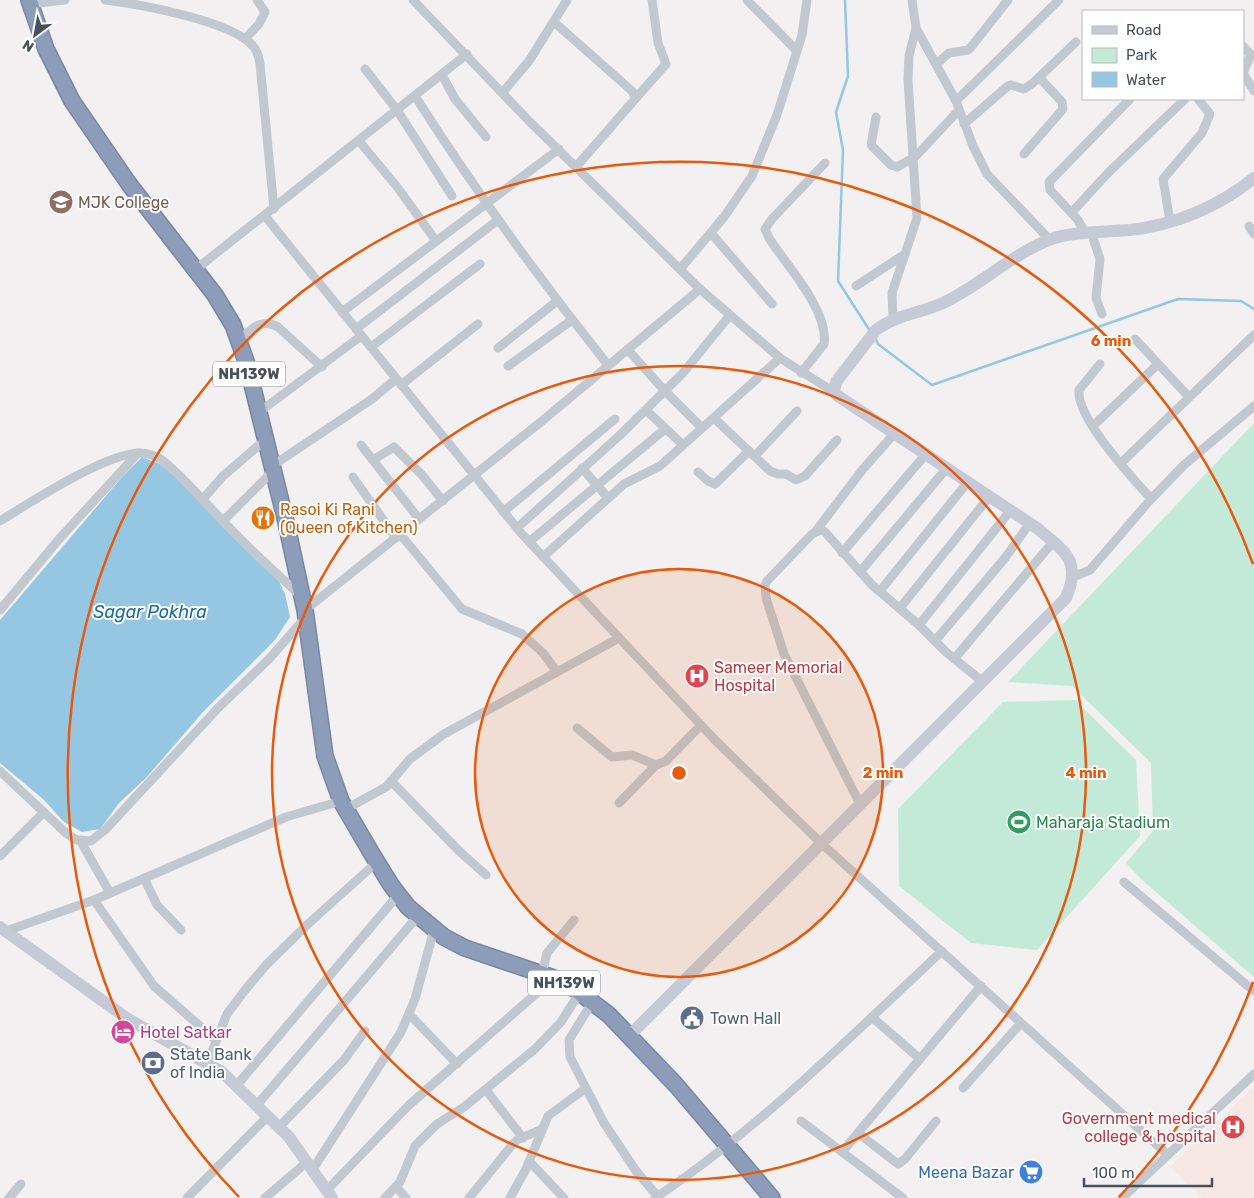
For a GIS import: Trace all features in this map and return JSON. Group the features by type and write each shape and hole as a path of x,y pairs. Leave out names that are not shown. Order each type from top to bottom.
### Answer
{"highway":[{"name":"NH139W","path":"29,2 46,49 72,101 115,164 226,310 239,340 272,468 304,608 325,756 343,805 377,862 398,895 434,930 465,948 548,976 580,992 593,1001 630,1035 772,1198"}],"street":[{"path":"29,2 66,0"},
{"path":"105,0 159,9 222,28 245,39 254,46 260,64 274,209"},
{"path":"245,39 263,18 265,12 257,0"},
{"path":"413,0 576,167 700,289 780,358 801,373 834,392 1030,524 1053,542 1073,567 1074,578 1066,598 630,1035"},
{"path":"503,92 529,61 567,0"},
{"path":"576,167 666,64 658,43 652,0"},
{"path":"747,0 797,51"},
{"path":"680,269 710,233 752,176 777,115 797,51 805,20 807,0"},
{"path":"912,0 916,28 956,100 964,124 987,174 1050,240"},
{"path":"936,64 949,53 968,50 1008,0"},
{"path":"956,100 1059,0"},
{"path":"554,22 632,91 636,98"},
{"path":"893,320 892,293 917,218 915,157 908,80 909,56 916,28"},
{"path":"964,124 1008,86 1012,84 1024,88 1039,77 1076,42"},
{"path":"1244,47 1251,56 1244,73 1254,91"},
{"path":"195,270 467,54"},
{"path":"365,69 397,110 452,196"},
{"path":"442,74 455,99 486,138"},
{"path":"1024,154 1063,109 1062,102 1039,77"},
{"path":"415,96 486,204 557,301 608,366"},
{"path":"1102,314 1096,298 1100,259 1088,233 1072,212 1050,190 1049,182 1129,100"},
{"path":"1072,212 1108,172 1184,100"},
{"path":"1170,220 1163,179 1206,126 1210,114 1199,100"},
{"path":"876,117 871,140 873,149 894,167 903,166 915,157 959,110"},
{"path":"359,141 398,188 436,241"},
{"path":"342,312 559,149"},
{"path":"801,373 824,344 823,327 806,291 776,250 765,229 825,163"},
{"path":"834,392 836,382 873,335 893,320 943,302 1038,245 1050,240 1088,233 1132,230 1210,208 1254,178"},
{"path":"265,216 516,528 746,772 822,844 1168,1154"},
{"path":"258,413 322,367 359,332 498,220"},
{"path":"710,233 772,304"},
{"path":"856,286 906,254"},
{"path":"371,348 480,264"},
{"path":"0,771 67,834 80,840 91,841 106,829 218,708 270,659 304,608 443,501 700,289"},
{"path":"498,348 557,301"},
{"path":"516,528 646,410 683,373 730,315"},
{"path":"508,366 572,320"},
{"path":"239,340 259,324 269,322 278,327 322,367"},
{"path":"223,522 272,468 399,382 478,324"},
{"path":"1121,463 1254,334"},
{"path":"1135,339 1189,397"},
{"path":"628,350 702,428"},
{"path":"543,557 624,484 656,470 780,358"},
{"path":"1100,364 1079,390 1080,402 1093,426 1151,499"},
{"path":"1093,426 1158,364"},
{"path":"1074,578 1090,570 1151,499 1198,453 1254,406"},
{"path":"646,410 683,446"},
{"path":"698,472 708,482 715,484 798,411"},
{"path":"503,512 615,418"},
{"path":"714,418 774,473 786,474 800,480 837,440"},
{"path":"529,542 665,429"},
{"path":"860,804 784,654 766,592 767,582 816,531 851,484 894,434"},
{"path":"203,499 223,476 265,440"},
{"path":"361,445 419,520"},
{"path":"373,460 394,447 422,475 443,501"},
{"path":"0,610 60,538 138,453"},
{"path":"0,521 55,487 108,462 138,453 160,459 203,499 304,608"},
{"path":"842,553 925,455"},
{"path":"582,468 608,498"},
{"path":"860,572 946,469"},
{"path":"353,477 398,536 462,609 522,634 543,653 557,672"},
{"path":"880,591 967,483"},
{"path":"900,608 989,497"},
{"path":"920,625 1010,511"},
{"path":"935,641 1005,558 1030,524"},
{"path":"816,531 825,532 860,572 920,625 954,659 982,682"},
{"path":"954,659 1053,542"},
{"path":"3,929 94,900 286,817 343,805 380,791 410,760 444,734 618,638"},
{"path":"619,803 656,765 666,761 701,725"},
{"path":"577,728 612,757 632,756 656,765"},
{"path":"391,781 459,851 486,875"},
{"path":"0,856 44,812"},
{"path":"80,840 110,893"},
{"path":"208,1064 227,1014 267,964 377,862"},
{"path":"144,878 157,905 181,930"},
{"path":"1124,882 1254,991"},
{"path":"237,1085 398,895"},
{"path":"94,900 154,986 216,1040"},
{"path":"257,1105 418,916"},
{"path":"3,929 128,1019 222,1072 279,1127 330,1194 373,1141 402,1111 458,1064 548,976 547,953 574,920"},
{"path":"265,1198 310,1166 401,1032 409,1014 434,930"},
{"path":"593,1001 573,1032 568,1048 570,1057 612,1135 636,1171 657,1197 727,1146 833,1054 942,951"},
{"path":"842,1152 981,986"},
{"path":"385,1198 396,1188 415,1146 437,1124 486,1090 551,1034 580,992"},
{"path":"409,1014 458,1064"},
{"path":"872,1017 920,1059"},
{"path":"963,1088 1021,1023"},
{"path":"279,1127 344,1060 365,1031"},
{"path":"1122,1198 1254,1074"},
{"path":"510,1198 552,1111 586,1088"},
{"path":"486,1090 523,1138"},
{"path":"187,1198 268,1116"},
{"path":"801,1121 903,1198"},
{"path":"858,1133 898,1164 936,1122"},
{"path":"469,1198 512,1145 542,1129"},
{"path":"529,1162 564,1198"},
{"path":"9,1198 21,1184"},
{"path":"396,1188 406,1198"}],"shaded area":[{"name":"Government medical college & hospital","path":"1254,1087 1254,1198 1203,1198 1170,1167"}],"green space":[{"path":"1254,423 1254,977 1141,879 1126,863 1153,831 1151,763 1072,686 1008,682"},
{"name":"Maharaja Stadium","path":"1075,700 1136,760 1140,836 1037,950 971,943 899,886 898,809 1003,702"}],"water":[{"name":"Sagar Pokhra","path":"142,457 160,464 185,484 278,579 285,594 290,617 275,640 203,712 146,778 119,803 100,829 82,832 64,822 43,799 0,763 0,620 123,476"}],"waterway":[{"path":"845,0 848,76 836,112 843,150 838,281 870,331"},
{"path":"875,338 878,344 932,385 1178,299 1241,301 1254,309"}],"place":[{"name":"MJK College","path":"61,202"},
{"name":"Rasoi Ki Rani (Queen of Kitchen)","path":"263,518"},
{"name":"Sameer Memorial Hospital","path":"697,676"},
{"name":"Maharaja Stadium","path":"1019,822"},
{"name":"Town Hall","path":"692,1018"},
{"name":"Hotel Satkar","path":"123,1032"},
{"name":"State Bank of India","path":"153,1063"},
{"name":"Government medical college & hospital","path":"1233,1127"},
{"name":"Meena Bazar","path":"1031,1172"}]}
